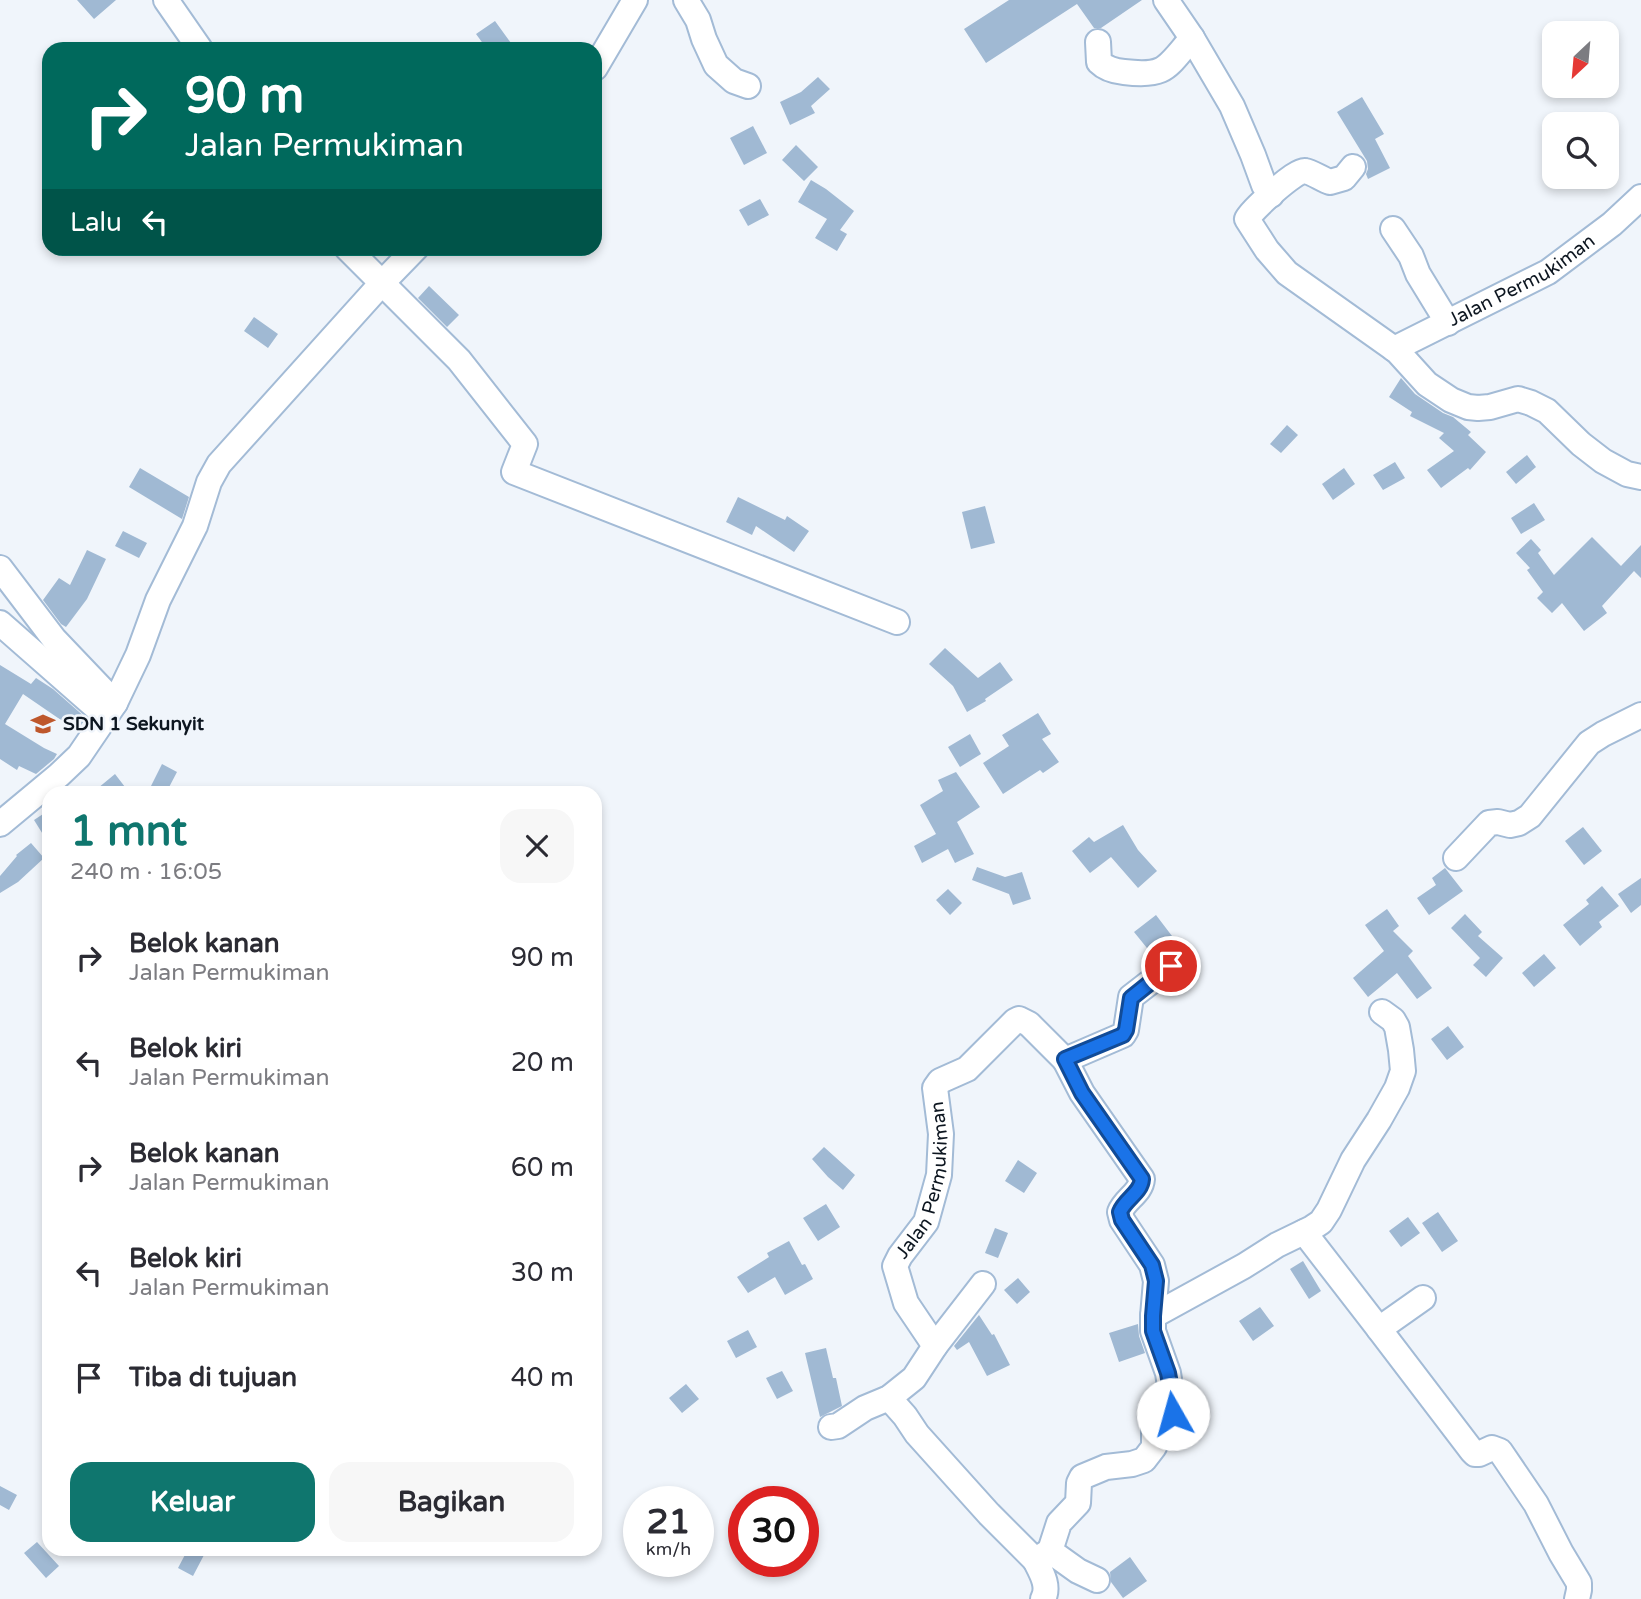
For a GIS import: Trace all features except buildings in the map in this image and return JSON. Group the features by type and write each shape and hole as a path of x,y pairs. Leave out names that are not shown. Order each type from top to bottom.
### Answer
{"street":[{"path":"166,0 195,42"},
{"path":"602,56 635,0"},
{"path":"687,0 716,65 734,81 748,86"},
{"path":"1166,0 1192,38 1232,107 1271,195"},
{"path":"1098,42 1099,62 1102,66 1116,71 1149,74 1166,68 1192,38"},
{"path":"1353,167 1344,178 1330,182 1307,171 1301,171 1277,187 1251,212 1247,219 1267,250 1287,273 1395,349 1427,384 1451,400 1478,408 1518,399 1531,403 1547,411 1603,461 1627,474 1641,477"},
{"name":"Jalan Permukiman","path":"1395,349 1548,272 1612,224 1641,197"},
{"path":"1393,229 1448,323"},
{"path":"355,256 459,360 525,444 514,472 897,622"},
{"path":"46,786 79,756 111,709 138,655 158,600 195,526 212,474 408,256"},
{"path":"0,568 111,709"},
{"path":"0,623 111,709"},
{"path":"1456,858 1489,823 1510,825 1530,816 1589,743 1641,715"},
{"path":"0,824 42,789"},
{"path":"1065,1059 1123,1035 1131,998 1171,966"},
{"path":"1153,1316 1321,1222 1353,1160 1397,1088 1402,1070 1402,1050 1397,1027 1393,1020 1382,1012"},
{"name":"Jalan Permukiman","path":"935,1346 906,1303 895,1266 926,1222 939,1175 941,1134 935,1088 940,1082 967,1069 1014,1021 1024,1020 1065,1059 1082,1093 1142,1179 1140,1189 1125,1202 1120,1212 1122,1220 1152,1265 1156,1281 1153,1331 1168,1373 1174,1412 1154,1425 1154,1447 1144,1460 1106,1467 1082,1477 1078,1503 1059,1523 1042,1556"},
{"path":"1304,1232 1472,1451 1475,1454 1492,1448 1500,1451 1536,1504 1579,1583 1577,1599"},
{"path":"831,1427 838,1426 865,1408 889,1398 914,1378 983,1284"},
{"path":"1379,1329 1423,1298"},
{"path":"889,1398 916,1434 989,1514 1042,1556 1097,1580"},
{"path":"1042,1556 1042,1575 1046,1590 1043,1599"}],"place":[{"name":"SDN 1 Sekunyit","path":"43,724"}],"route":[{"path":"1171,966 1129,1000 1126,1030 1123,1035 1065,1059 1082,1093 1142,1179 1140,1189 1125,1202 1120,1212 1122,1220 1152,1265 1156,1281 1153,1331 1168,1373 1175,1411 1173,1414"}]}
